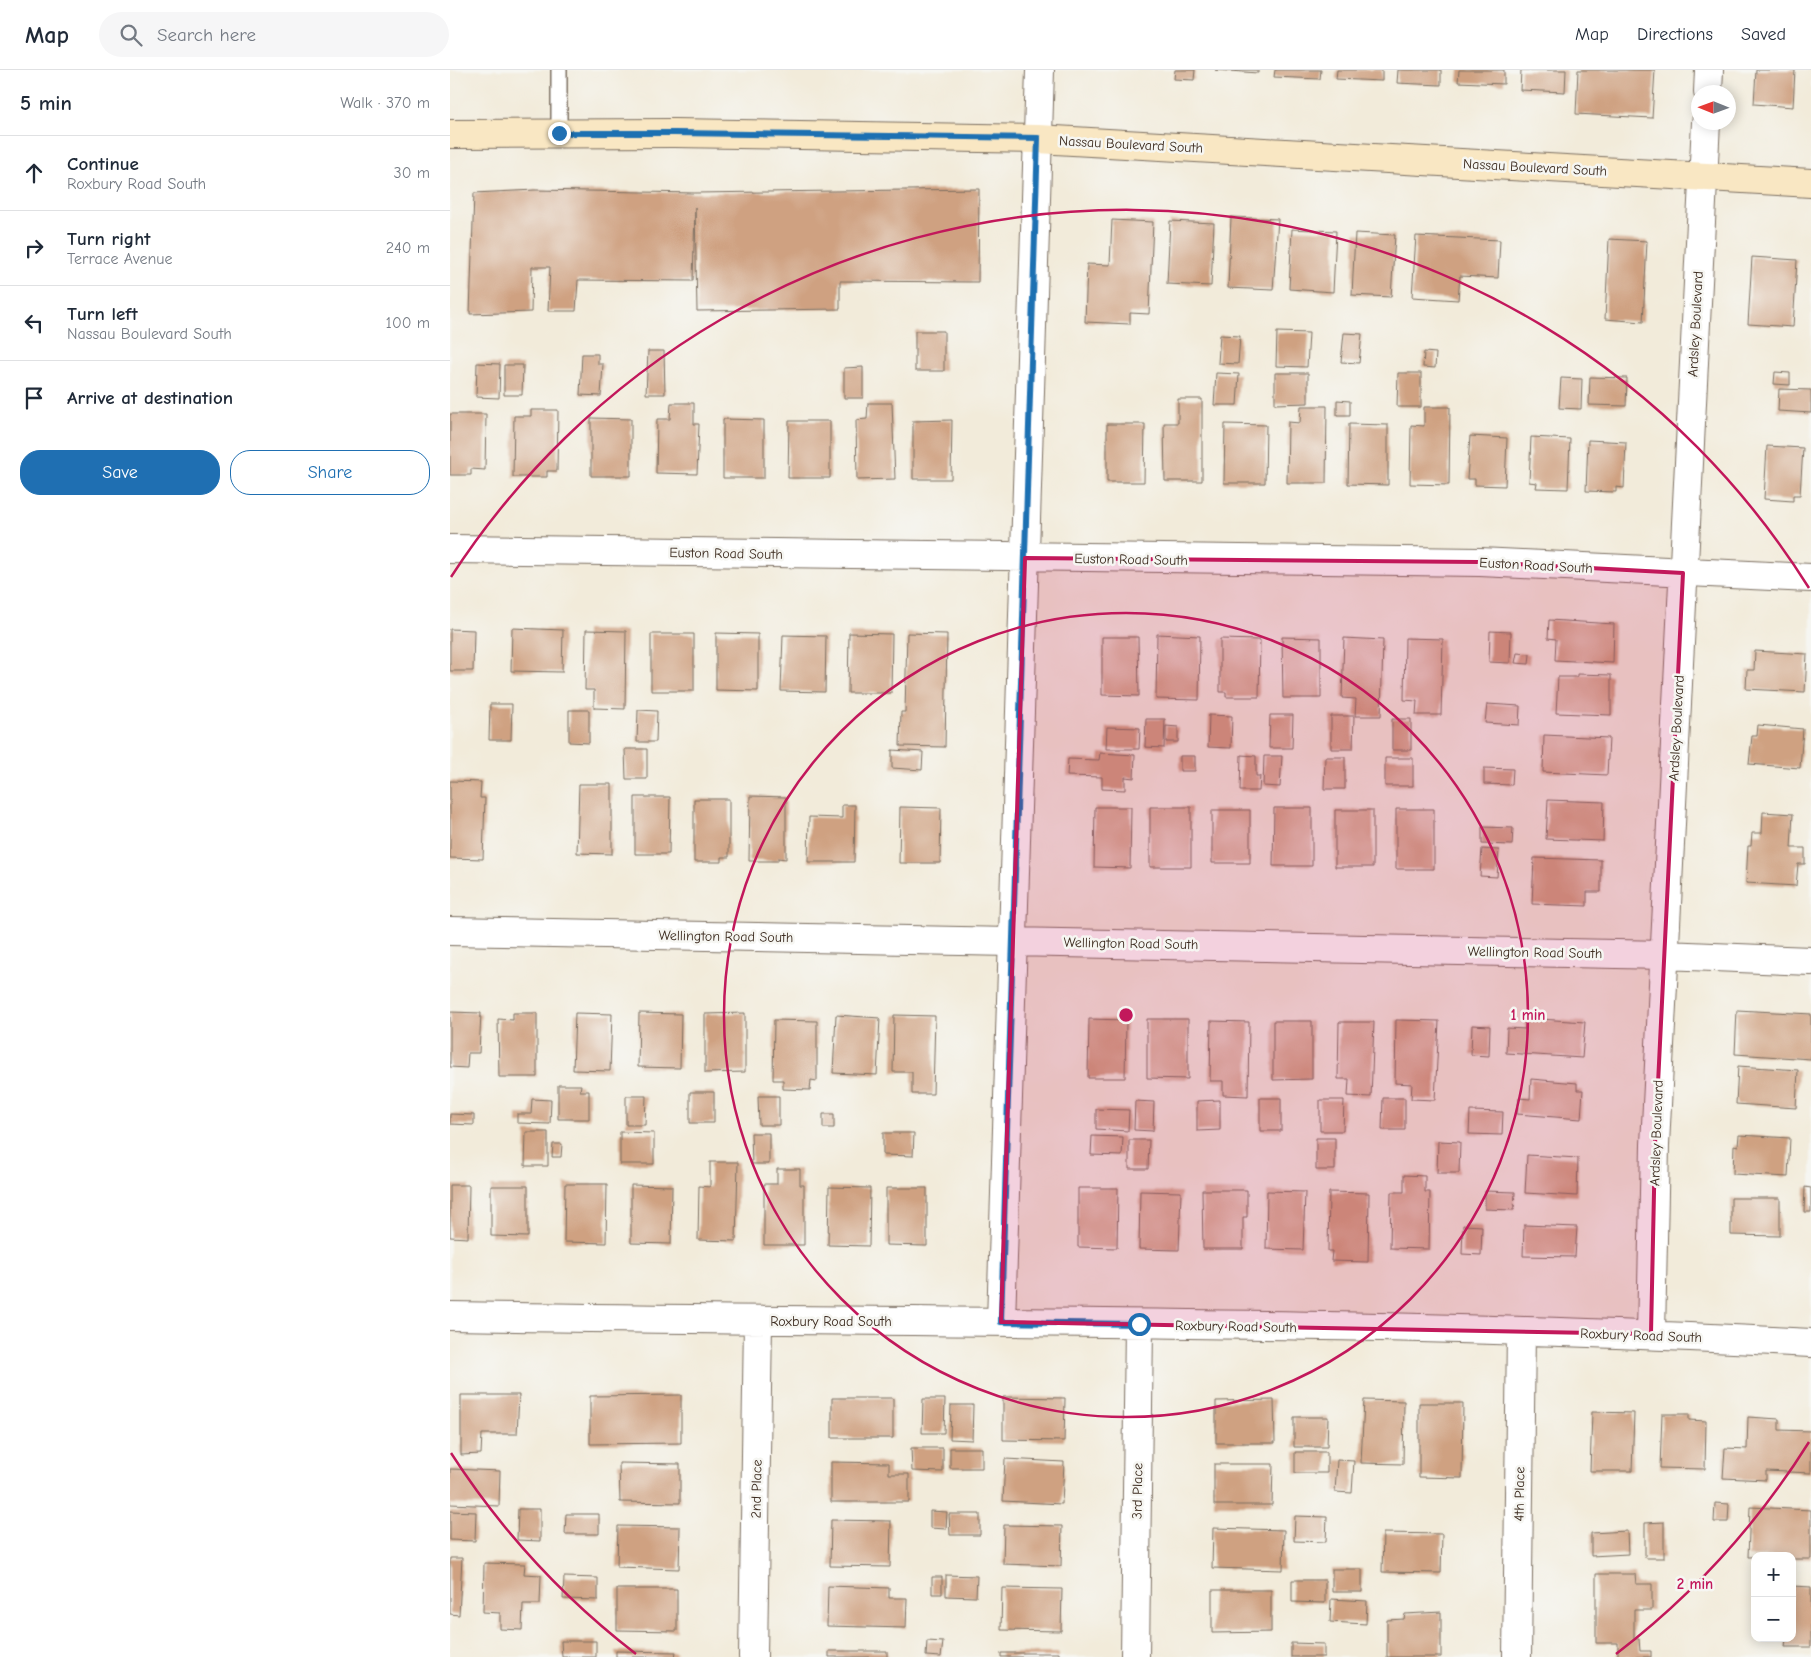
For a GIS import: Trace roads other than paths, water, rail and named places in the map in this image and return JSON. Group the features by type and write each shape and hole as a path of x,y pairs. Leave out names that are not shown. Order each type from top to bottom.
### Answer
{"main road":[{"name":"Nassau Boulevard South","path":"450,134 674,133 1038,138 1811,182"}],"street":[{"path":"1001,1322 1040,70"},
{"path":"1708,85 1709,70"},
{"name":"Ardsley Boulevard","path":"1651,1334 1654,1145 1706,130"},
{"name":"Euston Road South","path":"450,549 1025,558 1480,562 1811,578"},
{"name":"Wellington Road South","path":"450,931 1013,940 1665,955 1811,961"},
{"name":"Roxbury Road South","path":"450,1316 758,1321 1001,1322 1521,1331 1651,1334 1811,1343"},
{"name":"2nd Place","path":"753,1657 758,1321"},
{"name":"3rd Place","path":"1135,1657 1139,1324"},
{"name":"4th Place","path":"1517,1657 1521,1331"}],"lane":[{"path":"559,70 559,133"}]}
